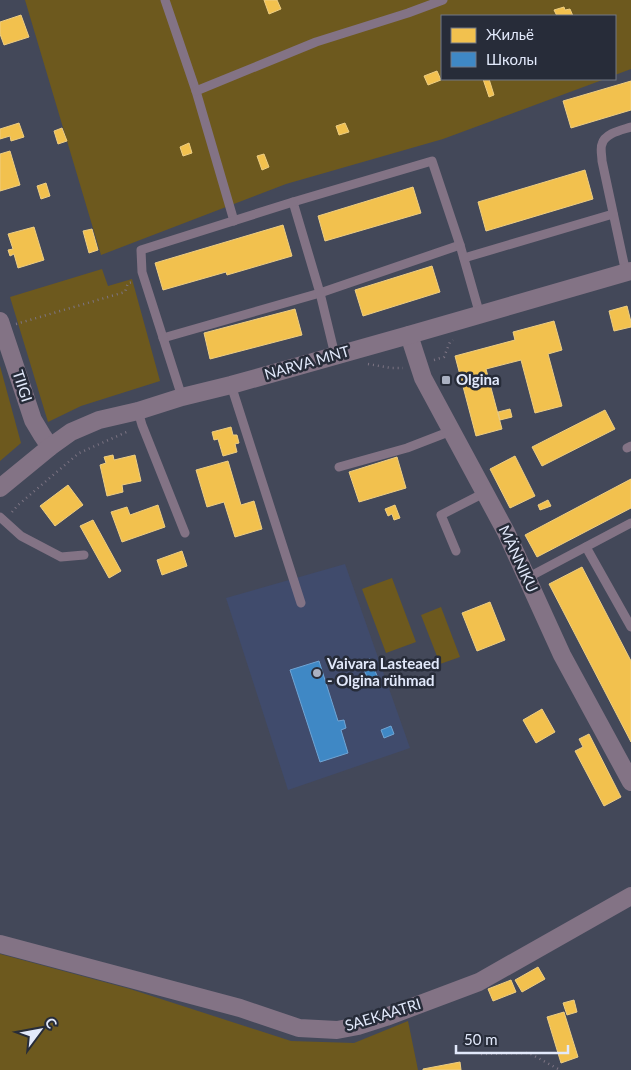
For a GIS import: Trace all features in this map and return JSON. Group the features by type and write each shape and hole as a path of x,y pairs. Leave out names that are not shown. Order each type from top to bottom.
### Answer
{"street":[{"name":"NARVA MNT","path":"0,488 71,432 99,420 140,418 182,397 231,385 628,272"},
{"name":"TIIGI","path":"1,327 33,420 50,447"},
{"name":"MÄNNIKU","path":"409,335 423,378 506,532 562,655 631,782"},
{"name":"SAEKAATRI","path":"0,944 240,1008 299,1028 337,1030 358,1026 386,1017 479,982 631,896"}],"lane":[{"path":"165,0 196,91 234,221"},
{"path":"196,91 316,42 443,0"},
{"path":"628,272 613,214 602,161 601,145 605,138 631,127"},
{"path":"182,397 142,272 141,250 432,160 460,245 480,315"},
{"path":"293,202 320,294 335,355"},
{"path":"464,258 613,214"},
{"path":"164,338 320,294 460,245"},
{"path":"231,385 301,602"},
{"path":"140,418 185,533"},
{"path":"339,467 408,448 451,431"},
{"path":"456,551 441,515 484,493"},
{"path":"2,520 21,536 61,557 84,555"},
{"path":"527,578 631,523"},
{"path":"586,547 631,627"}],"path":[{"path":"1,327 125,292 128,283 144,278"},
{"path":"366,363 391,368 407,368 419,365 444,357 450,342 458,336"},
{"path":"2,520 79,453 140,418"},
{"path":"481,1054 528,1053 560,1070"}],"shaded area":[{"path":"25,0 631,0 631,69 616,75 616,15 441,15 441,80 602,80 443,139 286,184 101,255"},
{"path":"102,269 108,286 132,279 160,381 81,406 48,422 10,297"},
{"path":"0,366 21,443 0,461"},
{"name":"Vaivara Lasteaed - Olgina rühmad","path":"345,564 410,748 288,790 226,598"},
{"path":"392,578 416,642 386,653 362,589"},
{"path":"441,607 460,657 440,664 421,615"},
{"path":"0,954 130,989 291,1041 354,1043 408,1021 418,1070 0,1070"}],"building: Жильё":[{"path":"264,0 277,0 281,9 269,14"},
{"path":"564,7 565,10 570,9 573,15 556,15 554,10"},
{"path":"21,15 29,37 4,45 0,34 0,22"},
{"path":"437,71 441,80 428,85 424,76"},
{"path":"483,80 489,80 494,95 489,97"},
{"path":"631,81 631,110 571,128 563,101"},
{"path":"19,123 24,137 11,141 10,136 0,139 0,129"},
{"path":"345,123 349,132 339,135 336,126"},
{"path":"62,128 67,141 58,144 54,131"},
{"path":"189,143 192,153 183,156 180,147"},
{"path":"10,151 20,185 0,191 0,154"},
{"path":"264,154 269,167 262,170 257,156"},
{"path":"585,170 593,199 486,231 478,202"},
{"path":"46,183 50,196 41,199 37,186"},
{"path":"413,187 421,213 325,241 318,216"},
{"path":"283,225 292,256 227,275 226,272 163,290 155,263"},
{"path":"34,227 44,260 18,268 14,254 10,256 8,250 13,249 8,234"},
{"path":"92,229 98,250 89,253 83,231"},
{"path":"432,266 440,292 363,316 355,290"},
{"path":"627,306 631,327 614,331 609,311"},
{"path":"295,309 302,335 210,359 204,333"},
{"path":"554,321 562,350 548,354 562,406 535,413 521,360 486,369 502,429 476,436 455,356 515,340 513,332"},
{"path":"510,409 512,417 500,420 498,412"},
{"path":"605,410 615,429 542,466 532,447"},
{"path":"231,427 233,435 237,435 239,443 235,444 237,452 223,456 218,439 214,440 212,432"},
{"path":"113,455 114,460 135,455 141,481 122,485 123,492 107,496 100,465 106,463 104,457"},
{"path":"515,456 535,496 510,508 490,469"},
{"path":"397,457 406,488 359,502 349,472"},
{"path":"228,461 241,505 254,501 262,529 235,537 224,502 207,507 196,470"},
{"path":"631,479 631,508 537,557 525,535"},
{"path":"68,485 83,505 55,526 40,506"},
{"path":"548,500 551,506 540,510 538,505"},
{"path":"158,505 165,527 122,542 111,512 127,507 130,515"},
{"path":"395,505 400,518 394,520 392,514 388,516 385,509"},
{"path":"93,520 121,571 109,578 80,526"},
{"path":"182,551 187,566 162,575 157,560"},
{"path":"582,567 631,661 631,742 549,584"},
{"path":"490,602 505,640 477,651 462,613"},
{"path":"542,709 555,732 536,743 523,720"},
{"path":"589,734 621,797 604,806 575,751 583,747 579,739"},
{"path":"538,967 545,979 522,992 515,980"},
{"path":"511,980 516,992 493,1001 488,989"},
{"path":"574,1000 577,1012 567,1015 563,1003"},
{"path":"564,1012 578,1057 561,1063 547,1017"},
{"path":"460,1062 461,1070 423,1070 423,1069"}],"building: Школы":[{"path":"370,659 378,678 369,681 361,663"},
{"path":"319,661 338,721 344,720 346,728 341,730 348,753 320,762 290,670"},
{"path":"391,726 394,734 384,738 381,730"}],"place":[{"name":"Olgina","path":"446,380"},
{"name":"Vaivara Lasteaed - Olgina rühmad","path":"317,673"}]}
